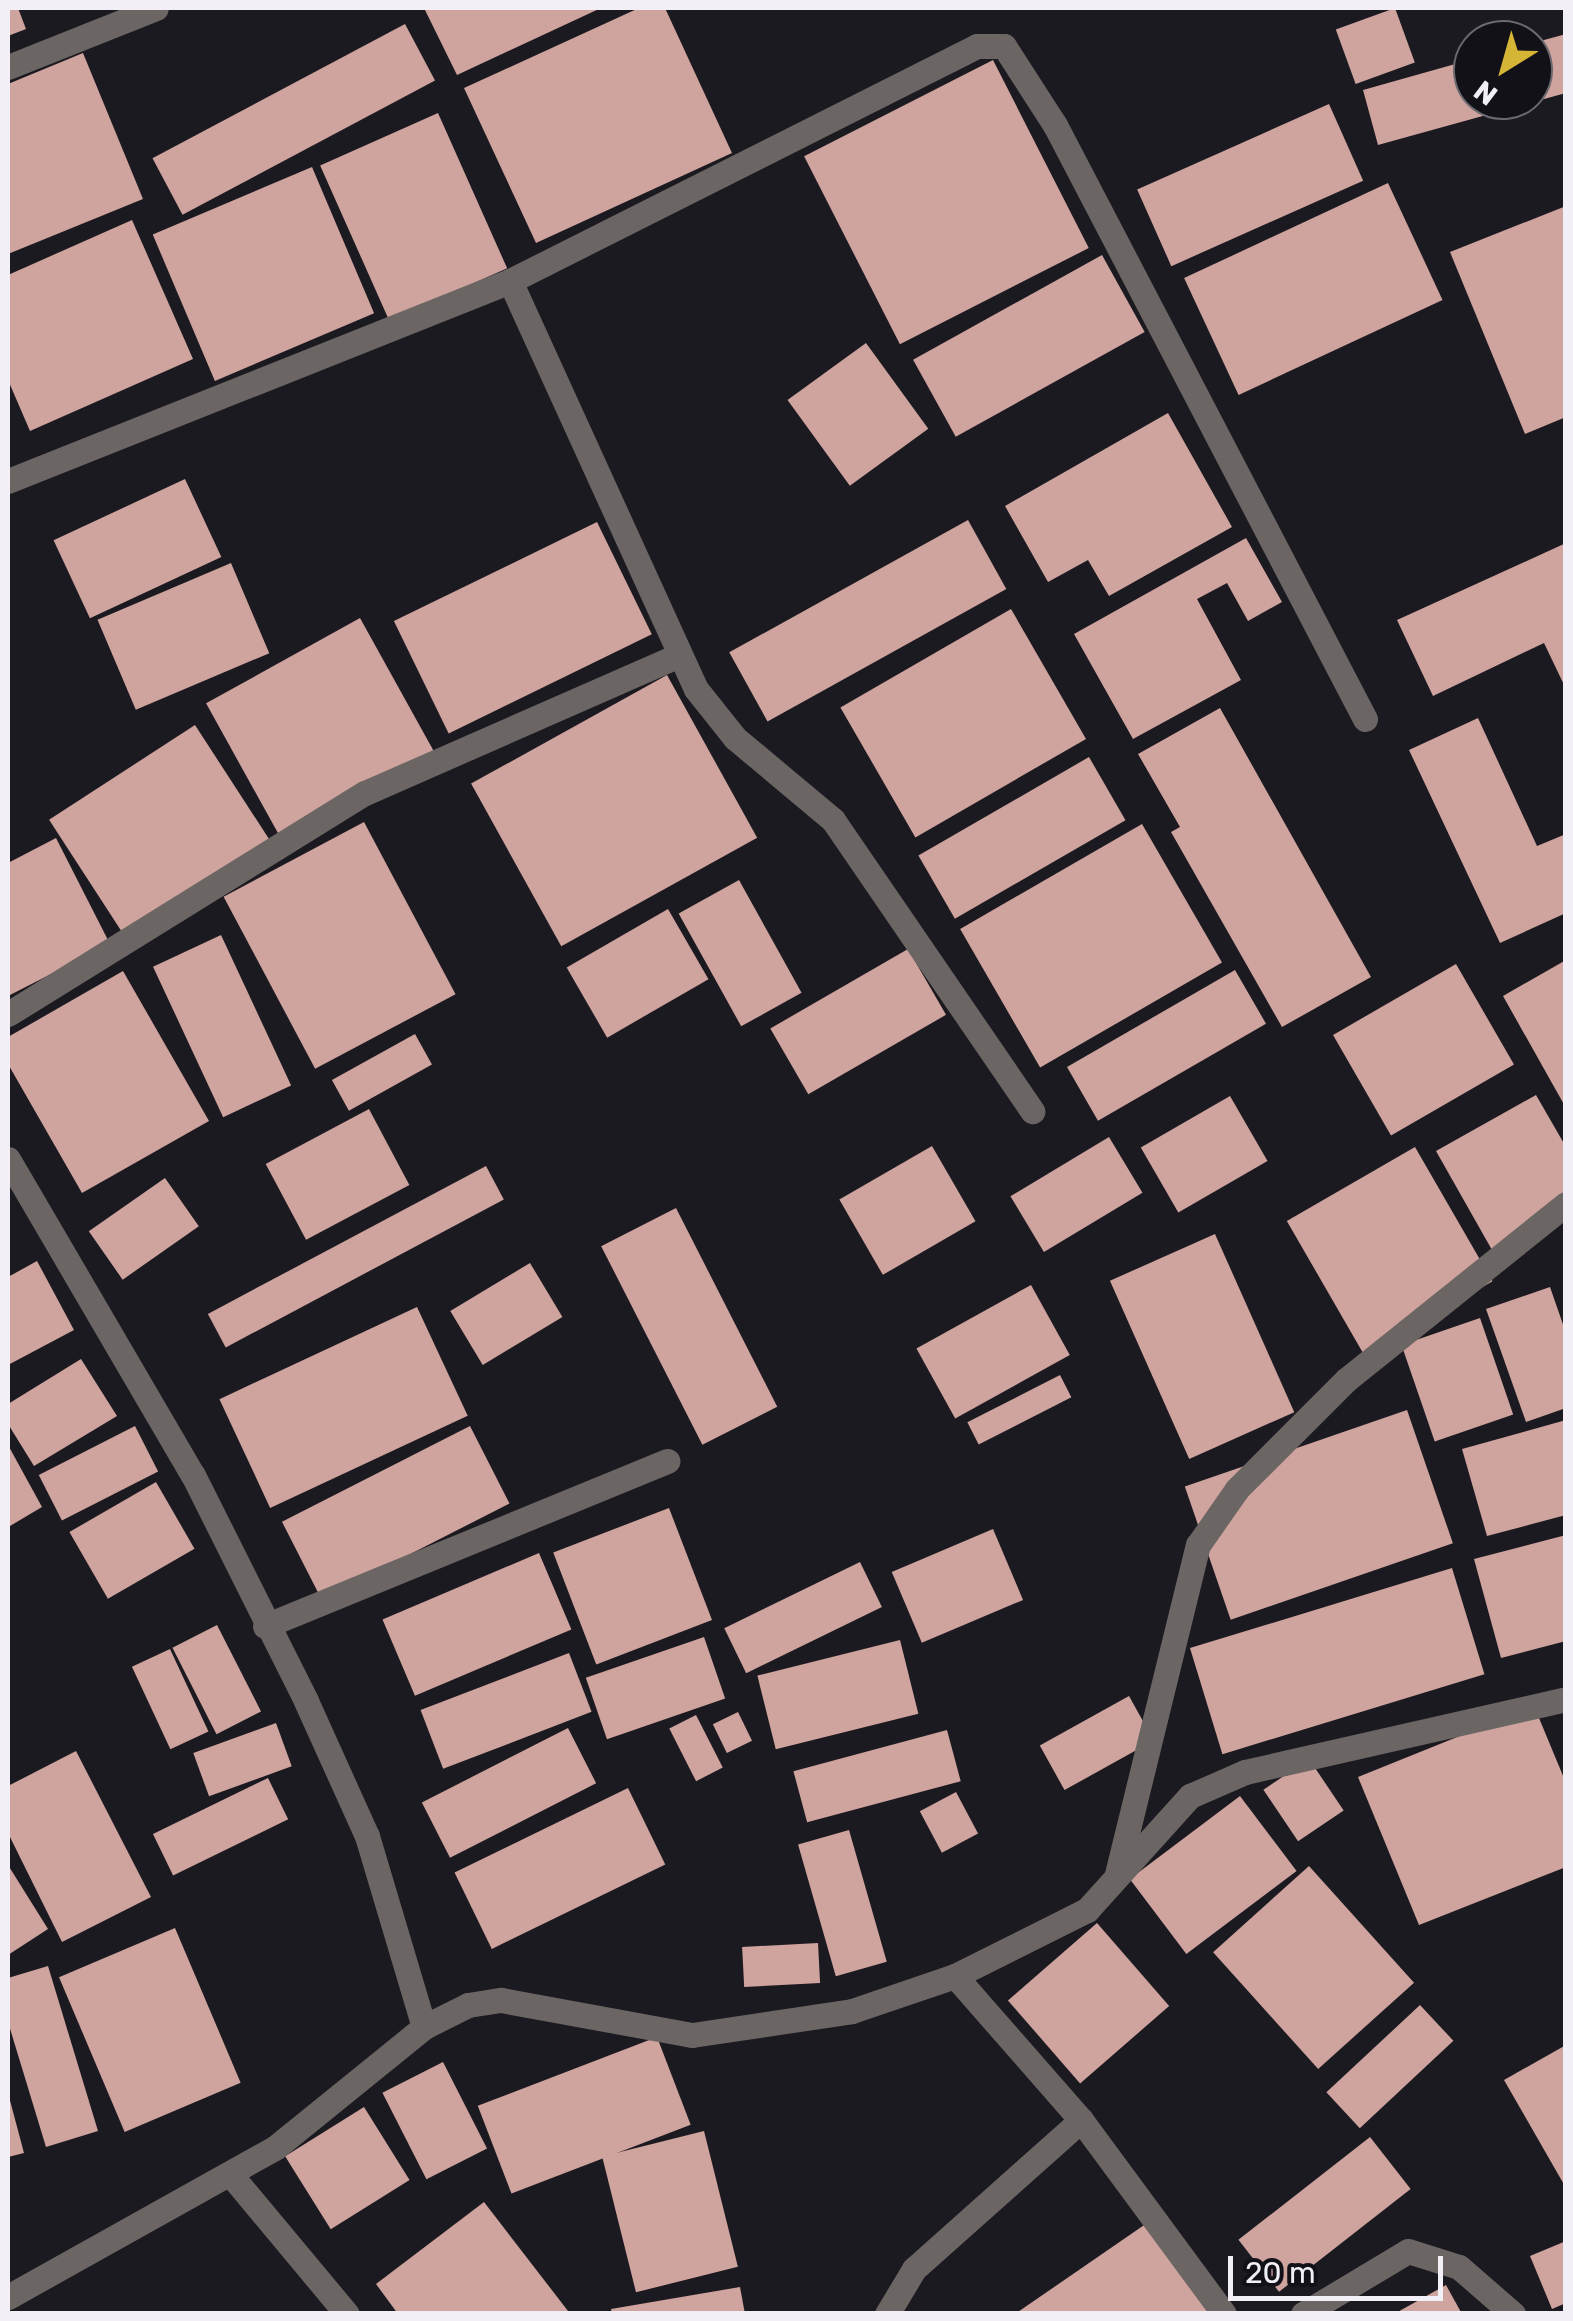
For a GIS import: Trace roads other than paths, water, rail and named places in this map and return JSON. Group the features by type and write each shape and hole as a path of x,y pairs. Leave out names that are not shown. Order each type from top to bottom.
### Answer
{"street":[{"path":"8,67 156,8"},
{"path":"8,481 510,281 978,46 1004,46 1056,124 1365,719"},
{"path":"510,281 679,655 736,738 833,820 1032,1111"},
{"path":"8,1014 365,793 679,655"},
{"path":"8,1159 193,1475 367,1836 424,2027"},
{"path":"1116,1879 1198,1545 1237,1489 1346,1380 1566,1204"},
{"path":"265,1626 666,1461"},
{"path":"8,2297 231,2175 424,2027 501,2000 692,2035 762,2030 955,1976 1087,1910 1190,1796 1245,1772 1566,1699"},
{"path":"955,1976 1081,2120 1224,2314"},
{"path":"886,2314 914,2270 1081,2120"},
{"path":"231,2175 347,2314"},
{"path":"1302,2314 1408,2250 1459,2267 1513,2314"}]}
